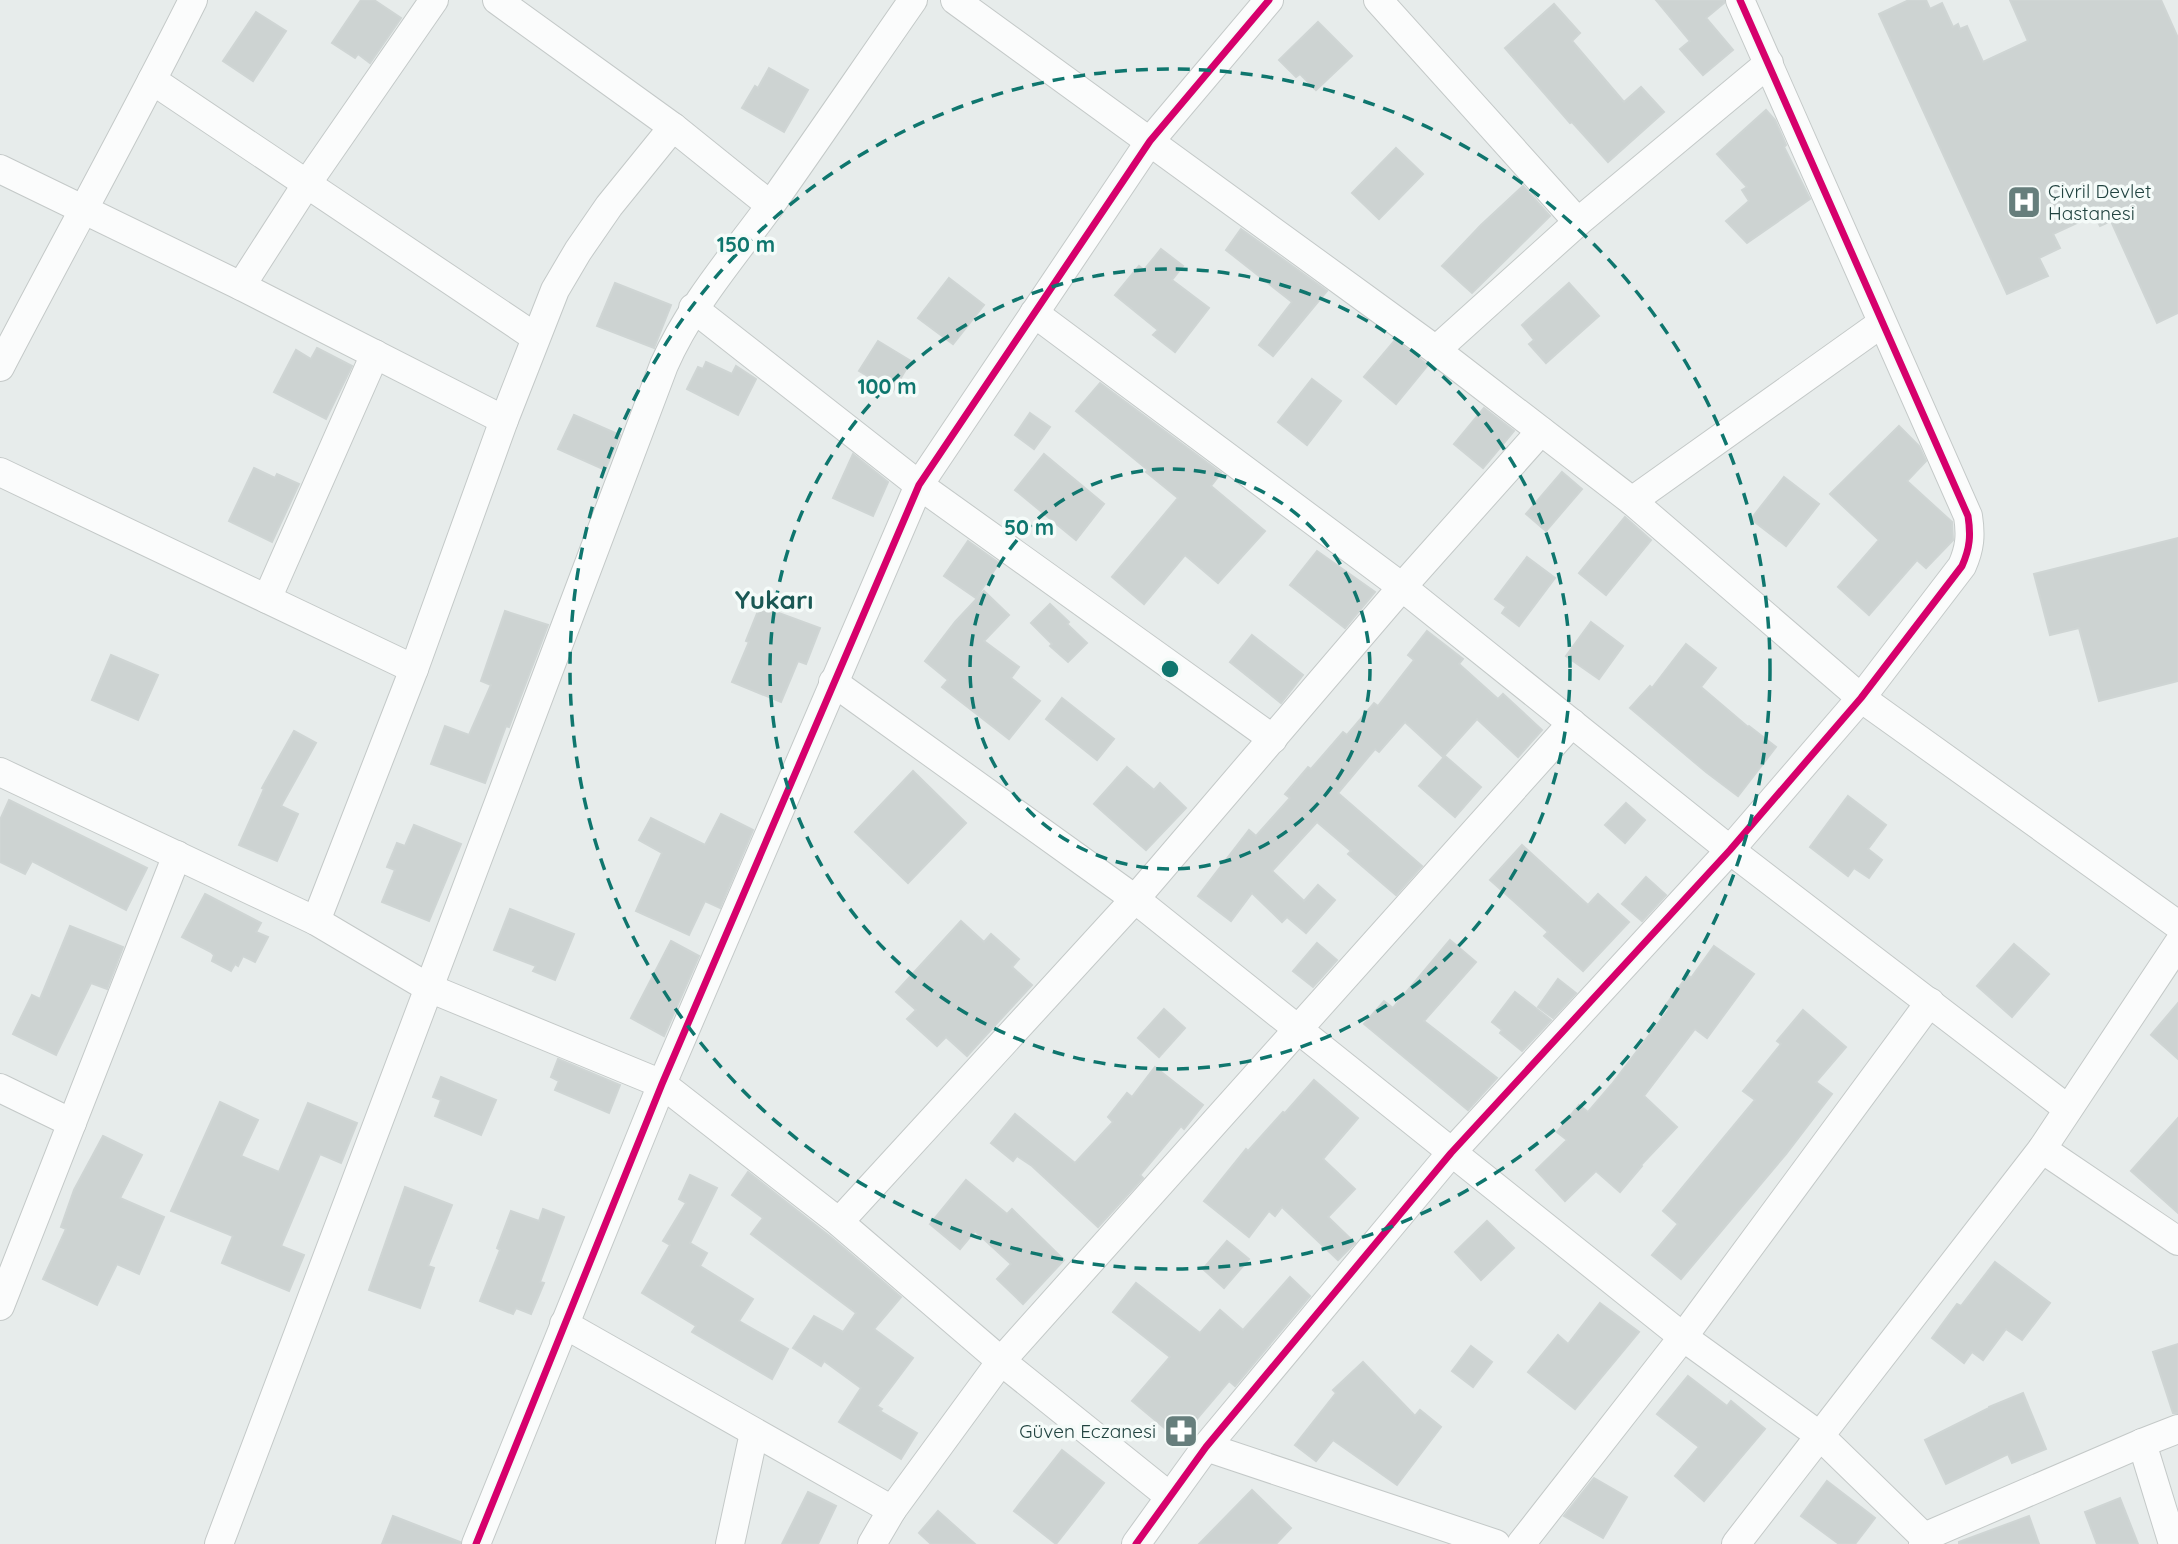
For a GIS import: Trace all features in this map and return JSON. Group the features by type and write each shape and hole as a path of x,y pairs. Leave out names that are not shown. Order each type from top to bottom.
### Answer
{"street":[{"path":"0,367 192,0"},
{"path":"241,286 306,185 434,0"},
{"path":"496,0 673,127 770,205"},
{"path":"219,1544 678,333 693,308 770,205 913,0"},
{"path":"955,0 1436,350 1632,500 1861,698 2178,925"},
{"path":"476,1544 662,1084 919,485 1150,141 1269,0"},
{"path":"1378,0 1578,222"},
{"path":"1136,1544 1206,1447 1451,1153 1730,850 1861,698 1962,566 1969,550 1971,534 1968,516 1740,0"},
{"path":"1436,350 1578,222 1769,63"},
{"path":"152,80 535,337"},
{"path":"316,921 414,669 504,420 555,290 609,206 673,127"},
{"path":"0,169 241,286 504,420"},
{"path":"693,308 919,485 1273,739"},
{"path":"1034,313 1402,587 1730,850 2068,1109"},
{"path":"1632,500 1882,323"},
{"path":"267,599 375,354"},
{"path":"839,1222 1135,899 1402,587 1541,430"},
{"path":"0,472 414,669"},
{"path":"833,682 1135,899 1682,1337 1819,1434 1924,1540 2178,1429"},
{"path":"872,1544 892,1510 1001,1361 1572,723"},
{"path":"0,772 316,921 429,988 662,1084 839,1222 1001,1361 1169,1496"},
{"path":"0,1306 177,855"},
{"path":"1736,1544 2042,1149 2178,944"},
{"path":"1521,1544 1682,1337 1930,1002"},
{"path":"0,1088 72,1123"},
{"path":"2042,1149 2178,1241"},
{"path":"564,1324 892,1510"},
{"path":"730,1544 754,1433"},
{"path":"2142,1443 2173,1544"},
{"path":"1206,1447 1496,1544"}],"building":[{"path":"361,0 374,0 401,18 370,63 358,54 355,58 332,43"},
{"path":"1656,0 1724,0 1724,3 1706,18 1733,50 1703,75 1680,49 1690,41"},
{"path":"1909,0 1926,0 1930,9 1942,3 1953,27 1958,24 1960,29 1967,26 1983,62 2028,41 2010,0 2161,0 2178,38 2178,313 2157,323 2111,221 2100,226 2094,215 2053,234 2060,248 2039,258 2048,276 2007,294 1879,14"},
{"path":"1554,4 1580,33 1572,41 1624,102 1641,87 1664,112 1608,162 1505,48"},
{"path":"256,12 286,31 253,81 223,61"},
{"path":"1318,22 1352,56 1316,90 1300,74 1296,77 1279,60"},
{"path":"769,68 808,90 784,132 742,108"},
{"path":"1766,110 1775,120 1786,145 1784,147 1810,199 1747,243 1726,221 1749,201 1742,190 1747,187 1717,154"},
{"path":"1396,148 1423,174 1379,219 1352,193"},
{"path":"1523,186 1550,216 1472,293 1442,266"},
{"path":"1241,229 1327,291 1273,356 1259,345 1292,302 1226,250"},
{"path":"1161,249 1183,266 1172,280 1209,308 1175,352 1153,335 1158,330 1115,295 1139,266 1144,270"},
{"path":"949,278 984,305 953,344 918,318"},
{"path":"615,283 671,305 654,348 597,326"},
{"path":"1569,283 1599,316 1546,363 1529,344 1534,340 1522,325"},
{"path":"1395,340 1428,365 1396,404 1364,377"},
{"path":"878,341 911,361 893,391 859,371"},
{"path":"317,348 352,366 326,419 274,392 296,350 311,359"},
{"path":"706,362 732,374 736,366 756,379 738,415 687,389 698,367 703,369"},
{"path":"1312,379 1341,401 1307,445 1278,422"},
{"path":"1100,383 1221,473 1211,486 1265,531 1218,583 1185,555 1144,604 1112,577 1178,498 1076,411"},
{"path":"1484,408 1514,431 1483,468 1454,444"},
{"path":"1030,413 1050,427 1034,449 1015,435"},
{"path":"574,415 620,435 605,470 558,449"},
{"path":"1899,426 1919,446 1926,461 1907,481 1952,522 1953,540 1926,568 1917,560 1869,615 1838,587 1879,540 1830,494"},
{"path":"853,454 888,482 873,516 833,498"},
{"path":"1044,454 1104,504 1076,540 1015,490"},
{"path":"254,468 275,478 277,474 299,484 272,542 229,521"},
{"path":"1562,472 1582,489 1546,531 1526,514"},
{"path":"1784,477 1819,504 1786,546 1751,519"},
{"path":"1625,517 1651,540 1606,595 1579,573"},
{"path":"2178,538 2178,681 2099,701 2079,628 2050,635 2034,574"},
{"path":"968,541 999,563 976,598 944,576"},
{"path":"1317,551 1375,592 1345,628 1290,585"},
{"path":"1527,557 1555,578 1519,626 1502,613 1506,607 1495,599"},
{"path":"984,591 1009,615 984,641 1019,667 1011,678 1040,701 1009,739 942,687 948,680 925,661 955,622"},
{"path":"1050,604 1087,643 1068,662 1031,623"},
{"path":"760,606 820,628 806,664 798,661 781,702 732,682 749,642 746,641"},
{"path":"505,611 548,625 485,783 431,764 445,726 469,735 491,685 481,681"},
{"path":"1591,622 1623,646 1599,679 1566,656"},
{"path":"1427,631 1463,659 1459,664 1498,699 1503,694 1542,730 1518,757 1477,719 1443,757 1405,722 1379,752 1375,749 1338,793 1422,866 1396,895 1348,854 1351,851 1317,822 1272,871 1304,901 1318,885 1335,900 1306,933 1287,917 1282,922 1252,893 1231,921 1198,896 1249,830 1256,836 1290,798 1285,794 1308,767 1311,769 1343,732 1347,735 1374,703 1378,706 1414,660 1408,655"},
{"path":"1252,635 1303,675 1281,703 1230,662"},
{"path":"1686,644 1716,668 1701,687 1776,747 1738,796 1630,708 1650,686 1652,688"},
{"path":"111,655 158,675 138,720 92,700"},
{"path":"1062,698 1114,739 1097,760 1046,719"},
{"path":"294,731 316,743 281,806 298,814 277,861 239,845 264,789 262,788"},
{"path":"1445,756 1481,787 1455,817 1419,786"},
{"path":"1127,767 1154,790 1160,783 1186,808 1146,850 1094,804"},
{"path":"913,771 966,823 908,883 855,832"},
{"path":"1848,796 1886,825 1868,849 1882,860 1869,878 1854,868 1848,876 1810,847"},
{"path":"9,800 147,868 126,910 32,861 25,874 0,862 0,820"},
{"path":"1626,803 1645,820 1625,843 1605,825"},
{"path":"721,814 753,830 720,908 705,901 689,935 636,911 662,853 639,840 651,818 705,845"},
{"path":"414,825 461,844 429,921 382,902 395,870 387,867 397,843 405,846"},
{"path":"1522,845 1588,905 1598,894 1629,922 1583,971 1544,936 1548,932 1490,880"},
{"path":"1646,877 1666,895 1642,921 1622,904"},
{"path":"205,894 261,923 256,932 268,937 255,962 243,956 238,966 235,964 231,971 212,961 214,955 211,952 182,937"},
{"path":"510,909 574,934 555,980 533,971 536,966 494,950"},
{"path":"961,921 984,942 991,934 1019,959 1012,967 1032,985 967,1056 946,1037 937,1046 907,1019 916,1010 896,992"},
{"path":"70,926 123,947 107,989 91,983 56,1055 13,1034 32,995 40,999"},
{"path":"1450,940 1476,962 1424,1021 1497,1078 1468,1110 1364,1024 1384,1001 1393,1008"},
{"path":"671,941 699,956 664,1036 631,1018"},
{"path":"1317,943 1337,960 1313,987 1293,971"},
{"path":"2014,944 2049,974 2012,1017 1977,986"},
{"path":"1714,946 1754,974 1707,1038 1695,1029 1644,1096 1677,1127 1620,1192 1596,1171 1565,1201 1536,1170 1567,1140 1557,1132 1579,1105 1588,1112 1612,1084 1669,1009 1665,1006 1688,975 1691,978"},
{"path":"1558,979 1576,993 1553,1018 1538,1007"},
{"path":"1515,992 1551,1020 1522,1051 1500,1033 1502,1030 1492,1022"},
{"path":"2178,1003 2178,1059 2151,1035"},
{"path":"1164,1009 1185,1028 1159,1057 1138,1038"},
{"path":"1803,1010 1846,1047 1816,1082 1832,1094 1786,1154 1681,1279 1652,1255 1678,1224 1663,1211 1755,1100 1743,1091 1781,1044 1777,1041"},
{"path":"558,1059 620,1085 609,1113 555,1090 559,1081 551,1077"},
{"path":"1155,1067 1203,1105 1184,1129 1181,1126 1140,1175 1143,1178 1098,1227 1032,1166 1017,1156 1013,1161 991,1143 1015,1114 1075,1163 1113,1122 1108,1117 1127,1093 1132,1097"},
{"path":"441,1077 496,1100 481,1135 435,1116 441,1100 433,1097"},
{"path":"1314,1080 1358,1118 1323,1159 1355,1189 1328,1217 1355,1243 1338,1260 1282,1207 1275,1216 1269,1211 1249,1237 1204,1201 1246,1149 1248,1151"},
{"path":"220,1102 258,1120 241,1156 279,1172 308,1103 357,1123 341,1163 320,1154 281,1246 304,1255 289,1291 222,1263 233,1236 171,1211"},
{"path":"2178,1118 2178,1213 2131,1171"},
{"path":"103,1136 142,1155 120,1198 164,1217 139,1274 117,1264 97,1305 43,1279 66,1229 61,1227 74,1190"},
{"path":"748,1172 901,1297 874,1329 913,1358 877,1406 882,1409 880,1411 917,1433 901,1459 839,1422 861,1388 824,1361 821,1366 793,1348 814,1316 843,1332 856,1313 751,1234 763,1218 732,1195"},
{"path":"690,1175 717,1188 690,1243 707,1253 700,1266 753,1299 739,1321 788,1349 772,1379 692,1332 696,1326 642,1293 670,1245 663,1241 686,1203 679,1199"},
{"path":"966,1180 1007,1214 1012,1209 1064,1260 1023,1304 997,1279 1011,1264 975,1231 960,1249 930,1224"},
{"path":"405,1187 452,1205 428,1266 434,1268 420,1308 369,1290"},
{"path":"543,1209 564,1217 540,1282 544,1283 531,1314 516,1308 513,1314 480,1301 500,1250 497,1248 511,1211 539,1221"},
{"path":"1487,1221 1514,1248 1481,1280 1455,1252"},
{"path":"1227,1241 1249,1259 1224,1288 1203,1269"},
{"path":"1995,1262 2050,1303 2022,1340 2006,1329 1983,1360 1972,1352 1964,1363 1932,1338 1957,1304 1961,1306"},
{"path":"1290,1277 1310,1296 1235,1386 1229,1381 1179,1440 1132,1401 1170,1357 1113,1312 1136,1283 1200,1333 1220,1310 1243,1330"},
{"path":"1600,1303 1639,1332 1575,1409 1528,1372 1558,1335 1568,1344"},
{"path":"2178,1344 2178,1413 2173,1413 2153,1352"},
{"path":"1471,1346 1492,1362 1473,1387 1452,1371"},
{"path":"1363,1362 1415,1416 1420,1410 1441,1427 1397,1485 1333,1440 1316,1461 1295,1445 1336,1393 1333,1390"},
{"path":"1688,1376 1727,1406 1731,1401 1765,1429 1704,1501 1675,1476 1699,1447 1657,1414"},
{"path":"2023,1393 2046,1449 2012,1463 2008,1454 1946,1484 1925,1440"},
{"path":"1062,1450 1104,1483 1056,1544 1014,1511"},
{"path":"1594,1478 1627,1497 1603,1538 1564,1516"},
{"path":"1827,1481 1875,1518 1855,1544 1839,1544 1801,1516"},
{"path":"1252,1490 1291,1528 1276,1544 1199,1544"},
{"path":"808,1492 836,1506 818,1544 782,1544"},
{"path":"2120,1498 2138,1544 2097,1544 2085,1512"},
{"path":"938,1511 975,1544 931,1544 919,1533"},
{"path":"393,1516 460,1542 460,1544 382,1544"},
{"path":"2029,1516 2039,1544 1959,1544 1959,1542"}],"cycle path":[{"path":"476,1544 662,1084 919,485 1150,141 1269,0"},
{"path":"1136,1544 1206,1447 1451,1153 1730,850 1861,698 1965,559 1969,541 1968,516 1740,0"}],"place":[{"name":"Çivril Devlet Hastanesi","path":"2024,202"},
{"name":"Güven Eczanesi","path":"1181,1431"}],"district":[{"name":"Yukarı","path":"774,599"}]}
